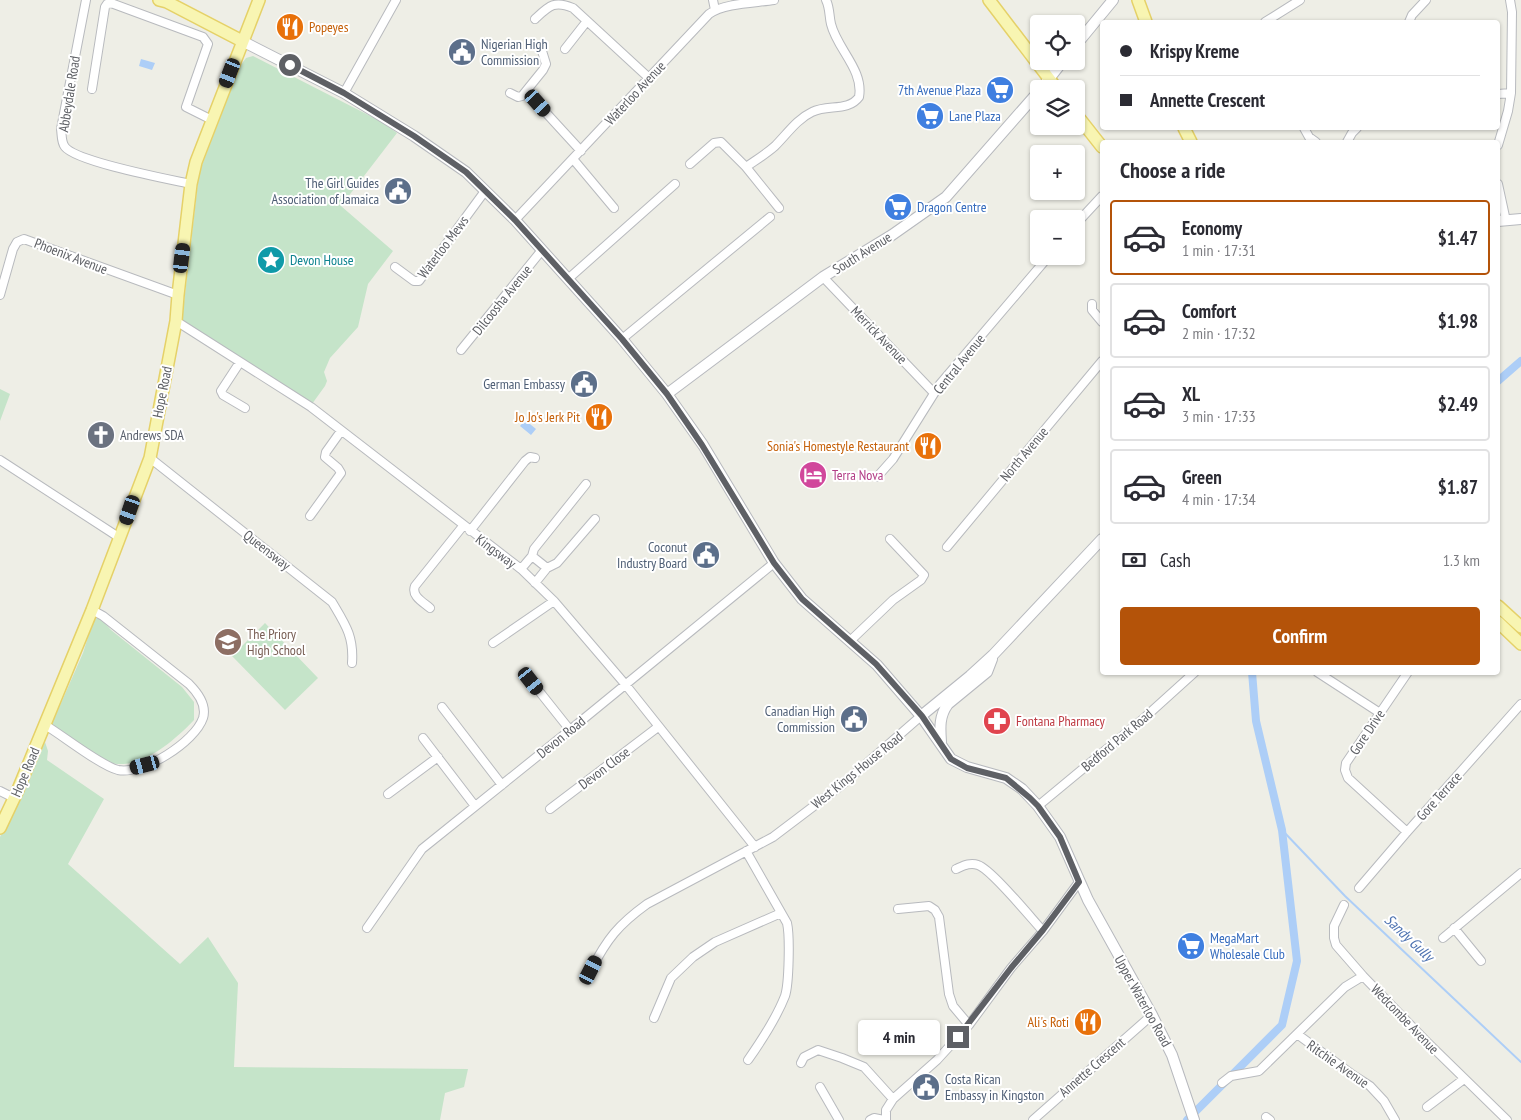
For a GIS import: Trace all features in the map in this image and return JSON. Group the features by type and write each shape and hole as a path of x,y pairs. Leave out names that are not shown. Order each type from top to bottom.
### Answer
{"main road":[{"path":"159,0 167,2 242,42"},
{"name":"Hope Road","path":"0,828 92,610 150,458 176,321 191,184 196,162 259,0"},
{"path":"989,0 1049,79"},
{"path":"1085,34 1114,0"},
{"path":"1138,0 1145,20"},
{"name":"Upper Waterloo Road","path":"242,42 344,93 414,136 466,172 485,190 515,220 622,339 667,394 702,445 774,563 802,599 876,664 922,716 951,759 958,764 1006,778 1022,790 1038,806 1060,837 1079,882 1172,1055 1194,1120"},
{"name":"South Avenue","path":"1049,79 1056,70"},
{"name":"South Avenue","path":"667,394 824,277 892,235 946,198 1030,101"},
{"path":"1085,125 1100,144"},
{"path":"1502,221 1521,220"},
{"name":"West Kings House Road","path":"922,716 993,655 1100,541"},
{"path":"1500,608 1521,627"},
{"path":"1500,624 1521,644"},
{"path":"941,744 940,725 944,710 948,704 987,672 993,655"}],"street":[{"name":"Abbeydale Road","path":"86,0 61,129 64,146 75,154 106,164 191,184"},
{"path":"344,93 396,0"},
{"path":"713,0 714,10 774,0"},
{"path":"746,167 769,151 807,115 820,109 850,106 859,97 860,84 832,28 826,0"},
{"path":"1268,20 1300,0"},
{"path":"1410,20 1412,14 1426,0"},
{"path":"1499,140 1511,93 1512,12 1510,0"},
{"path":"92,89 105,7 111,3 203,37 208,44 186,107 212,120"},
{"path":"535,19 550,5 564,3 573,8 649,78"},
{"name":"Waterloo Avenue","path":"515,220 714,10"},
{"path":"565,49 587,21"},
{"path":"510,93 518,97 522,96 543,70 546,64 542,51"},
{"path":"526,91 581,150"},
{"path":"1500,94 1511,93"},
{"path":"1305,130 1313,140"},
{"path":"690,164 714,143 719,141 746,167 779,208"},
{"path":"573,159 614,208"},
{"path":"568,279 675,184"},
{"name":"Waterloo Mews","path":"395,268 414,281 419,281 485,190"},
{"path":"1085,214 1100,198"},
{"path":"1500,202 1502,221"},
{"path":"622,339 770,217"},
{"name":"Phoenix Avenue","path":"0,295 13,249 17,242 24,239 178,295"},
{"name":"Dilcoosha Avenue","path":"461,350 542,250"},
{"name":"Central Avenue","path":"877,477 893,459 934,393 951,370 1041,265"},
{"name":"Merrick Avenue","path":"824,277 934,393"},
{"path":"1092,304 1092,310 1100,320"},
{"name":"Kingsway","path":"176,321 310,407 521,569 554,601 625,684 755,847"},
{"path":"240,362 222,391 223,395 245,408"},
{"name":"North Avenue","path":"947,547 1100,363"},
{"path":"310,516 341,473 325,457 326,452 341,431"},
{"path":"430,608 415,595 415,586 525,461 530,457 535,458"},
{"name":"Queensway","path":"150,458 332,602 352,640 352,663"},
{"path":"0,460 120,538"},
{"path":"521,569 532,556 534,549 586,484"},
{"path":"535,583 547,568 557,563 595,519"},
{"path":"850,641 893,600 921,580 924,575 890,539"},
{"path":"532,556 547,568"},
{"name":"Devon Road","path":"367,928 422,849 774,563"},
{"path":"493,643 554,601"},
{"path":"45,725 111,768 125,770 158,760 176,748 194,734 203,716 202,701 189,684 103,616 92,610"},
{"name":"Bedford Park Road","path":"1038,806 1143,719 1192,675"},
{"path":"1322,675 1380,713"},
{"name":"Gore Drive","path":"1406,675 1346,762 1345,770 1348,778 1407,832"},
{"path":"531,681 570,730"},
{"name":"Gore Terrace","path":"1359,888 1521,704"},
{"path":"442,706 502,785"},
{"name":"West Kings House Road","path":"591,970 612,934 629,917 647,904 773,837 843,784 922,716"},
{"name":"Devon Close","path":"550,809 658,727"},
{"path":"424,738 475,806"},
{"path":"388,794 438,756"},
{"path":"0,791 14,798"},
{"path":"746,852 787,923 790,933 786,994 748,1060"},
{"path":"956,869 971,864 979,865 997,881 1043,930"},
{"path":"1444,938 1521,873"},
{"path":"870,1120 874,1118 885,1120 886,1110 893,1098 937,1060 969,1025 1079,882"},
{"name":"Wedcombe Avenue","path":"1344,905 1334,926 1336,945 1363,976 1507,1120"},
{"path":"898,909 929,906 935,910 939,917 949,994 953,1006 969,1025"},
{"path":"654,1018 671,978 693,957 715,942 781,912"},
{"path":"1454,928 1481,961"},
{"path":"1222,1083 1231,1076 1259,1071 1345,987 1363,976"},
{"name":"Annette Crescent","path":"1033,1120 1152,1016"},
{"name":"Ritchie Avenue","path":"1297,1034 1370,1086 1384,1100 1395,1120"},
{"path":"801,1063 804,1057 818,1050 842,1058 864,1067 893,1098"},
{"path":"1427,1107 1464,1079"},
{"path":"820,1087 839,1120"}],"green space":[{"path":"253,56 382,122 397,133 341,206 393,251 368,284 358,327 330,358 324,372 327,381 312,404 182,320 199,173 240,66 246,58"},
{"path":"0,389 10,394 0,421"},
{"path":"94,618 101,619 111,630 182,687 194,702 194,720 165,746 141,760 115,764 103,760 51,726 83,653"},
{"path":"265,623 318,678 285,710 232,656"},
{"path":"45,742 48,751 47,760 104,799 68,864 180,964 208,937 238,983 234,1067 468,1069 464,1087 445,1093 440,1120 0,1120 0,837"}],"water":[{"path":"141,59 155,63 152,70 139,66"},
{"path":"525,420 536,429 531,435 520,426"}],"waterway":[{"name":"Sandy Gully","path":"1500,379 1521,361"},
{"name":"Sandy Gully","path":"1187,1120 1282,1025 1297,961 1282,830 1256,721 1252,675"},
{"name":"Sandy Gully","path":"1282,830 1345,896 1521,1062"}],"place":[{"name":"Popeyes","path":"290,27"},
{"name":"Nigerian High Commission","path":"462,52"},
{"name":"7th Avenue Plaza","path":"1000,90"},
{"name":"Lane Plaza","path":"930,116"},
{"name":"The Girl Guides Association of Jamaica","path":"398,191"},
{"name":"Dragon Centre","path":"898,207"},
{"name":"Devon House","path":"271,260"},
{"name":"German Embassy","path":"584,384"},
{"name":"Jo Jo's Jerk Pit","path":"599,417"},
{"name":"Andrews SDA","path":"101,435"},
{"name":"Sonia's Homestyle Restaurant","path":"928,446"},
{"name":"Terra Nova","path":"813,475"},
{"name":"Coconut Industry Board","path":"706,555"},
{"name":"The Priory High School","path":"228,642"},
{"name":"Canadian High Commission","path":"854,719"},
{"name":"Fontana Pharmacy","path":"997,721"},
{"name":"MegaMart Wholesale Club","path":"1191,946"},
{"name":"Ali's Roti","path":"1088,1022"},
{"name":"Costa Rican Embassy in Kingston","path":"926,1087"}],"route":[{"path":"290,65 344,93 414,136 466,172 515,220 622,339 667,394 702,445 774,563 802,599 876,664 922,716 951,759 967,768 1006,778 1022,790 1038,806 1060,837 1079,882 1075,890 1011,968 958,1037"}]}
